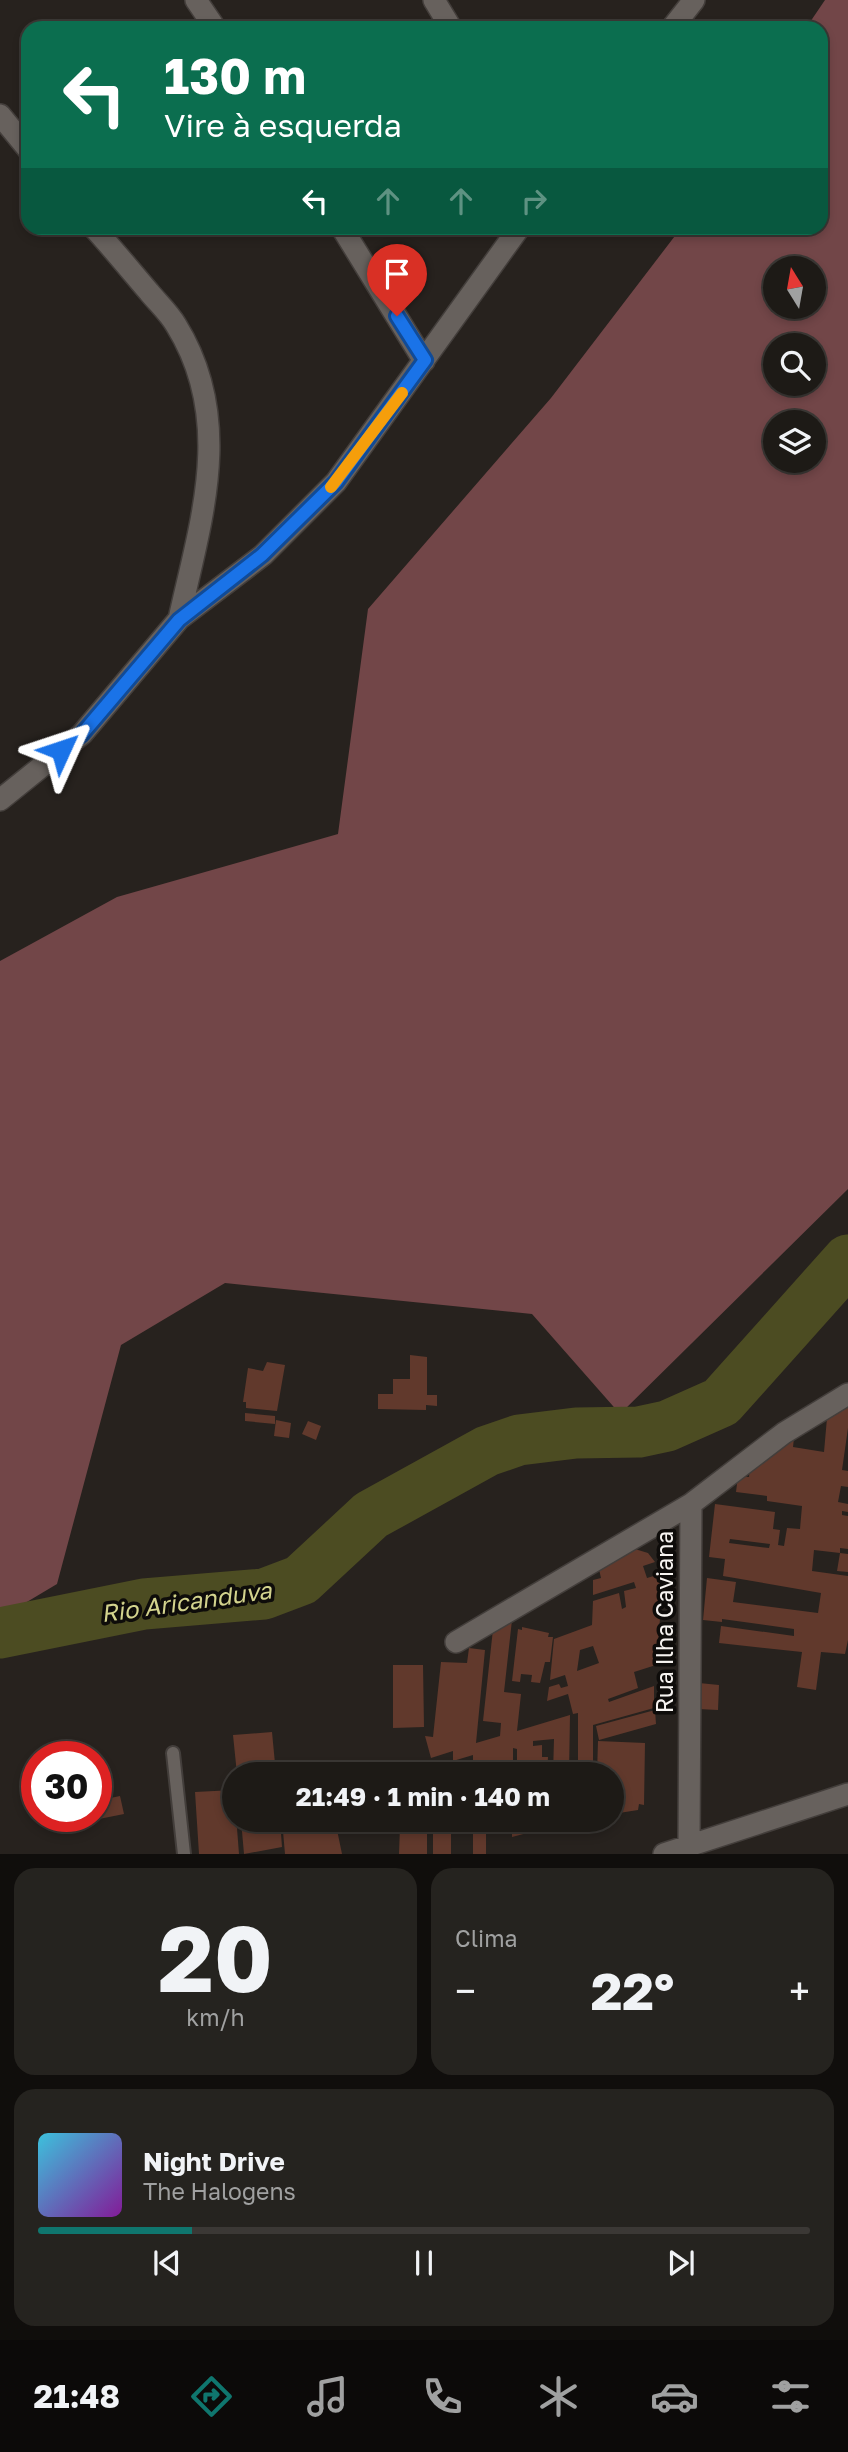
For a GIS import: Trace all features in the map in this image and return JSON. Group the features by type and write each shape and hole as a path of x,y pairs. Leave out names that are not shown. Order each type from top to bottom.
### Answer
{"street":[{"path":"196,0 210,21"},
{"path":"433,0 446,21"},
{"path":"678,21 694,0"},
{"path":"0,115 21,140"},
{"path":"100,235 175,323 191,352 200,381 209,431 208,490 179,620"},
{"path":"346,235 425,360"},
{"path":"0,800 82,734 179,620 262,555 336,482 514,235"},
{"path":"691,1504 784,1433 848,1394"},
{"name":"Rua Ilha Caviana","path":"456,1642 691,1504"},
{"name":"Rua Ilha Caviana","path":"689,1844 691,1504"},
{"path":"664,1853 848,1794"}],"lane":[{"path":"173,1753 184,1853"}],"shaded area":[{"path":"825,0 848,0 848,1189 620,1414 532,1314 225,1283 121,1345 57,1584 0,1618 0,961 117,897 338,834 368,609 551,398 676,235 828,235 828,21 811,21"}],"building":[{"path":"410,1355 427,1357 427,1395 437,1395 437,1406 426,1405 426,1410 378,1409 378,1394 393,1394 393,1379 410,1379"},
{"path":"267,1362 285,1365 277,1411 246,1408 246,1402 243,1402 248,1368 263,1371"},
{"path":"848,1405 848,1428 842,1470 848,1471 848,1487 841,1486 838,1502 848,1504 848,1512 842,1511 842,1515 848,1516 848,1549 840,1548 840,1553 814,1550 812,1571 848,1576 848,1640 845,1654 821,1652 816,1690 797,1687 802,1652 719,1643 721,1626 794,1636 794,1629 722,1619 722,1622 703,1620 707,1578 736,1582 733,1602 818,1613 821,1593 723,1576 725,1559 709,1557 715,1504 775,1512 773,1529 780,1530 778,1545 784,1546 787,1528 800,1529 802,1506 767,1501 767,1496 736,1492 738,1476 749,1477 750,1466 794,1438 793,1447 824,1452 827,1418","holes":["730,1539 770,1544 769,1548 729,1543"]},
{"path":"245,1413 275,1416 275,1424 245,1421"},
{"path":"276,1420 291,1423 289,1438 274,1436"},
{"path":"308,1421 321,1426 316,1440 302,1434"},
{"path":"625,1546 648,1553 655,1562 643,1566 647,1578 664,1573 656,1665 634,1672 638,1688 608,1699 609,1702 654,1686 654,1708 593,1725 593,1762 578,1762 578,1713 573,1714 568,1694 547,1701 549,1687 559,1684 561,1688 568,1686 565,1675 550,1680 554,1639 592,1625 593,1601 619,1593 622,1609 626,1607 624,1591 636,1588 634,1582 593,1595 593,1580 601,1578 598,1565","holes":["593,1646 599,1663 577,1671 580,1650"]},
{"path":"840,1553 848,1554 848,1572 837,1571"},
{"path":"494,1620 512,1620 504,1692 521,1694 517,1731 570,1715 569,1762 553,1762 554,1739 533,1741 533,1746 542,1745 542,1757 548,1757 548,1762 517,1762 517,1749 513,1748 513,1762 473,1762 473,1755 453,1761 453,1751 431,1758 425,1736 433,1737 441,1662 467,1663 469,1648 485,1650 476,1743 500,1736 501,1723 483,1721"},
{"path":"522,1627 549,1633 548,1637 553,1637 550,1662 545,1662 540,1683 531,1682 532,1675 521,1674 520,1682 512,1681 518,1629 522,1630"},
{"path":"393,1665 423,1665 424,1727 393,1728"},
{"path":"699,1683 719,1685 718,1710 698,1709"},
{"path":"655,1710 656,1724 599,1740 596,1726"},
{"path":"272,1732 275,1762 236,1762 233,1735"},
{"path":"598,1741 645,1743 644,1805 639,1804 638,1810 624,1812 624,1762 597,1762"},
{"path":"222,1791 222,1832 237,1832 239,1854 199,1854 195,1792"},
{"path":"120,1796 124,1814 112,1816 112,1798"},
{"path":"242,1832 281,1832 282,1847 244,1854"},
{"path":"283,1832 337,1832 342,1854 285,1854"},
{"path":"400,1832 451,1832 451,1854 433,1854 433,1834 427,1834 427,1854 399,1854"},
{"path":"473,1832 486,1832 486,1854 473,1854"},
{"path":"512,1832 531,1832 512,1837"}],"waterway":[{"name":"Rio Aricanduva","path":"0,1633 144,1604 264,1594 301,1580 371,1515 487,1451 519,1440 576,1433 639,1432 667,1426 721,1402 848,1260"}],"slow traffic":[{"path":"331,487 402,393"}],"route":[{"path":"61,750 82,734 179,620 262,555 336,482 425,360 397,316"}]}
